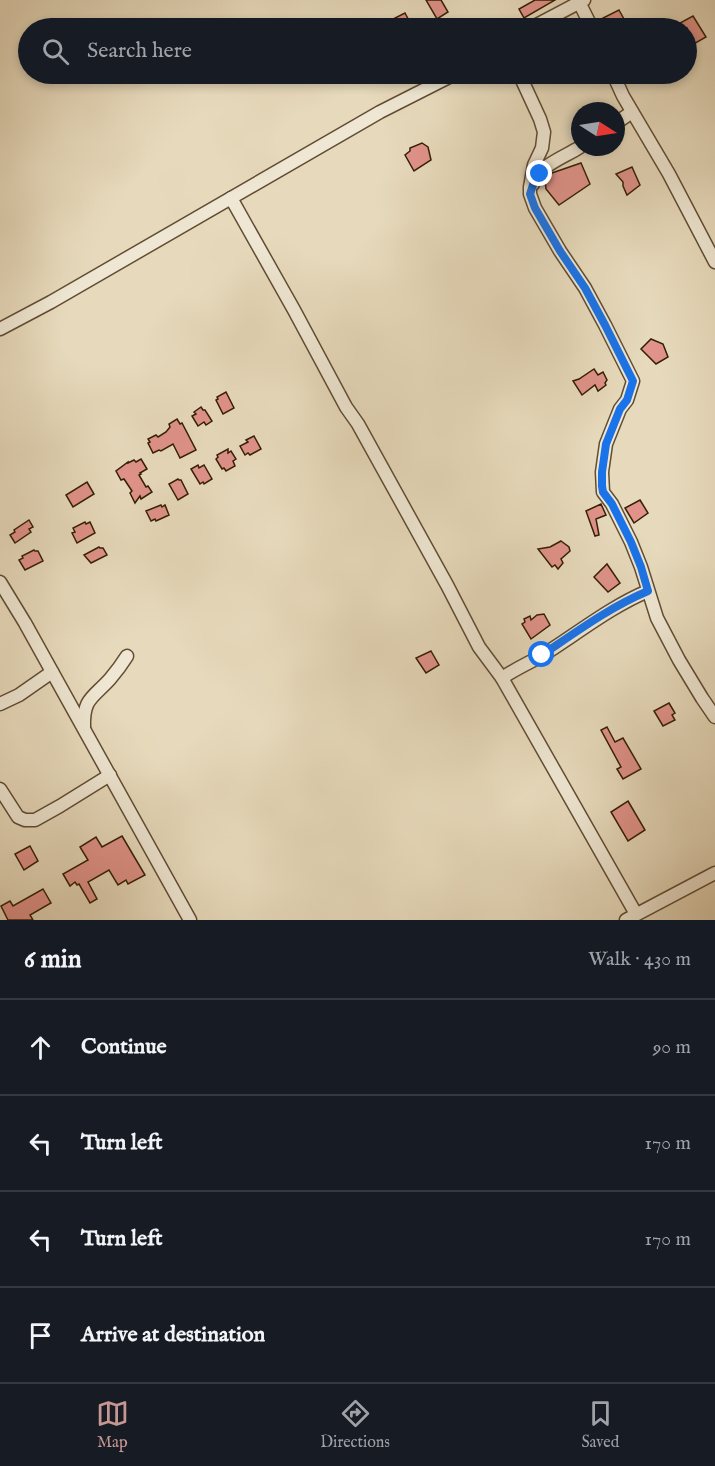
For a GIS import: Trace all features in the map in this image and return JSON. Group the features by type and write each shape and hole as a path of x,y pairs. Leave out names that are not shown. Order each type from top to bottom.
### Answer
{"street":[{"path":"551,18 581,1 588,18"},
{"path":"0,329 51,302 380,112 435,84"},
{"path":"524,84 544,132 542,148 534,165 530,194 535,208 594,303 633,381 627,400 620,409 606,444 602,472 603,492 612,504 631,542 657,618 679,660 715,717"},
{"path":"618,84 715,262"},
{"path":"625,117 632,112"},
{"path":"542,148 549,165"},
{"path":"530,194 535,179 549,165 571,152"},
{"path":"231,198 346,407 358,423 479,647 502,678 631,917 715,873"},
{"path":"0,582 190,920"},
{"path":"502,678 628,599 648,591"},
{"path":"84,731 84,715 88,703 127,656"},
{"path":"0,704 19,695 52,672"},
{"path":"0,789 18,817 35,820 110,775"}],"building":[{"path":"426,0 441,0 448,12 436,18"},
{"path":"535,0 555,0 524,18 519,9"},
{"path":"619,10 623,18 603,18"},
{"path":"405,13 408,18 395,18"},
{"path":"697,22 706,37 697,42"},
{"path":"422,143 428,147 431,160 414,171 405,155 410,148"},
{"path":"581,163 590,184 559,205 546,189 545,180 552,173"},
{"path":"632,167 640,185 627,195 623,182 616,174"},
{"path":"651,339 663,344 668,357 656,364 641,349"},
{"path":"594,369 598,375 603,372 607,380 606,385 598,391 595,385 582,395 573,381"},
{"path":"226,392 234,408 223,414 216,400"},
{"path":"201,407 212,421 198,426 192,416"},
{"path":"177,419 180,424 182,423 196,450 180,458 173,444 153,453 148,439 166,432 170,427 169,424"},
{"path":"254,436 261,449 245,455 240,446"},
{"path":"228,449 228,453 231,451 236,459 233,461 235,466 226,471 216,459 217,455"},
{"path":"141,459 147,469 139,475 152,492 141,499 140,496 135,503 130,493 132,491 116,471 128,462"},
{"path":"198,465 199,468 204,465 212,479 204,484 203,482 200,484 191,469"},
{"path":"178,479 181,480 188,494 178,500 169,484"},
{"path":"87,482 94,494 73,507 66,495"},
{"path":"640,500 648,513 634,523 625,508"},
{"path":"601,504 606,515 596,519 599,535 595,536 586,511"},
{"path":"161,505 162,507 165,505 169,515 151,521 146,511"},
{"path":"29,520 33,527 29,529 31,532 15,543 10,535"},
{"path":"85,522 86,524 90,522 95,533 77,543 72,533 75,532 73,528"},
{"path":"561,541 569,547 570,551 561,559 563,563 558,569 555,565 552,567 538,549 550,547"},
{"path":"99,547 103,548 107,555 91,563 84,555"},
{"path":"34,550 38,551 43,561 25,570 19,560"},
{"path":"607,564 620,583 608,592 594,577"},
{"path":"544,614 550,625 531,639 522,624 525,622 524,619 530,616 531,620 537,615"},
{"path":"431,651 439,665 426,673 416,658"},
{"path":"669,703 675,713 672,715 675,720 663,726 654,711"},
{"path":"607,727 615,742 623,738 641,769 623,779 617,769 621,767 601,730"},
{"path":"628,801 645,830 628,841 611,812"},
{"path":"122,836 145,875 128,884 126,880 118,885 109,870 88,882 97,899 90,903 79,884 75,882 70,886 63,874 88,860 80,847 96,837 102,847"},
{"path":"30,846 38,861 24,870 15,854"},
{"path":"43,889 51,903 30,915 33,920 8,920 1,906 10,901 13,906"}],"route":[{"path":"540,174 535,179 530,194 535,208 585,288 633,381 627,400 620,409 606,444 602,486 603,492 612,504 631,542 648,591 628,599 542,655"}]}
